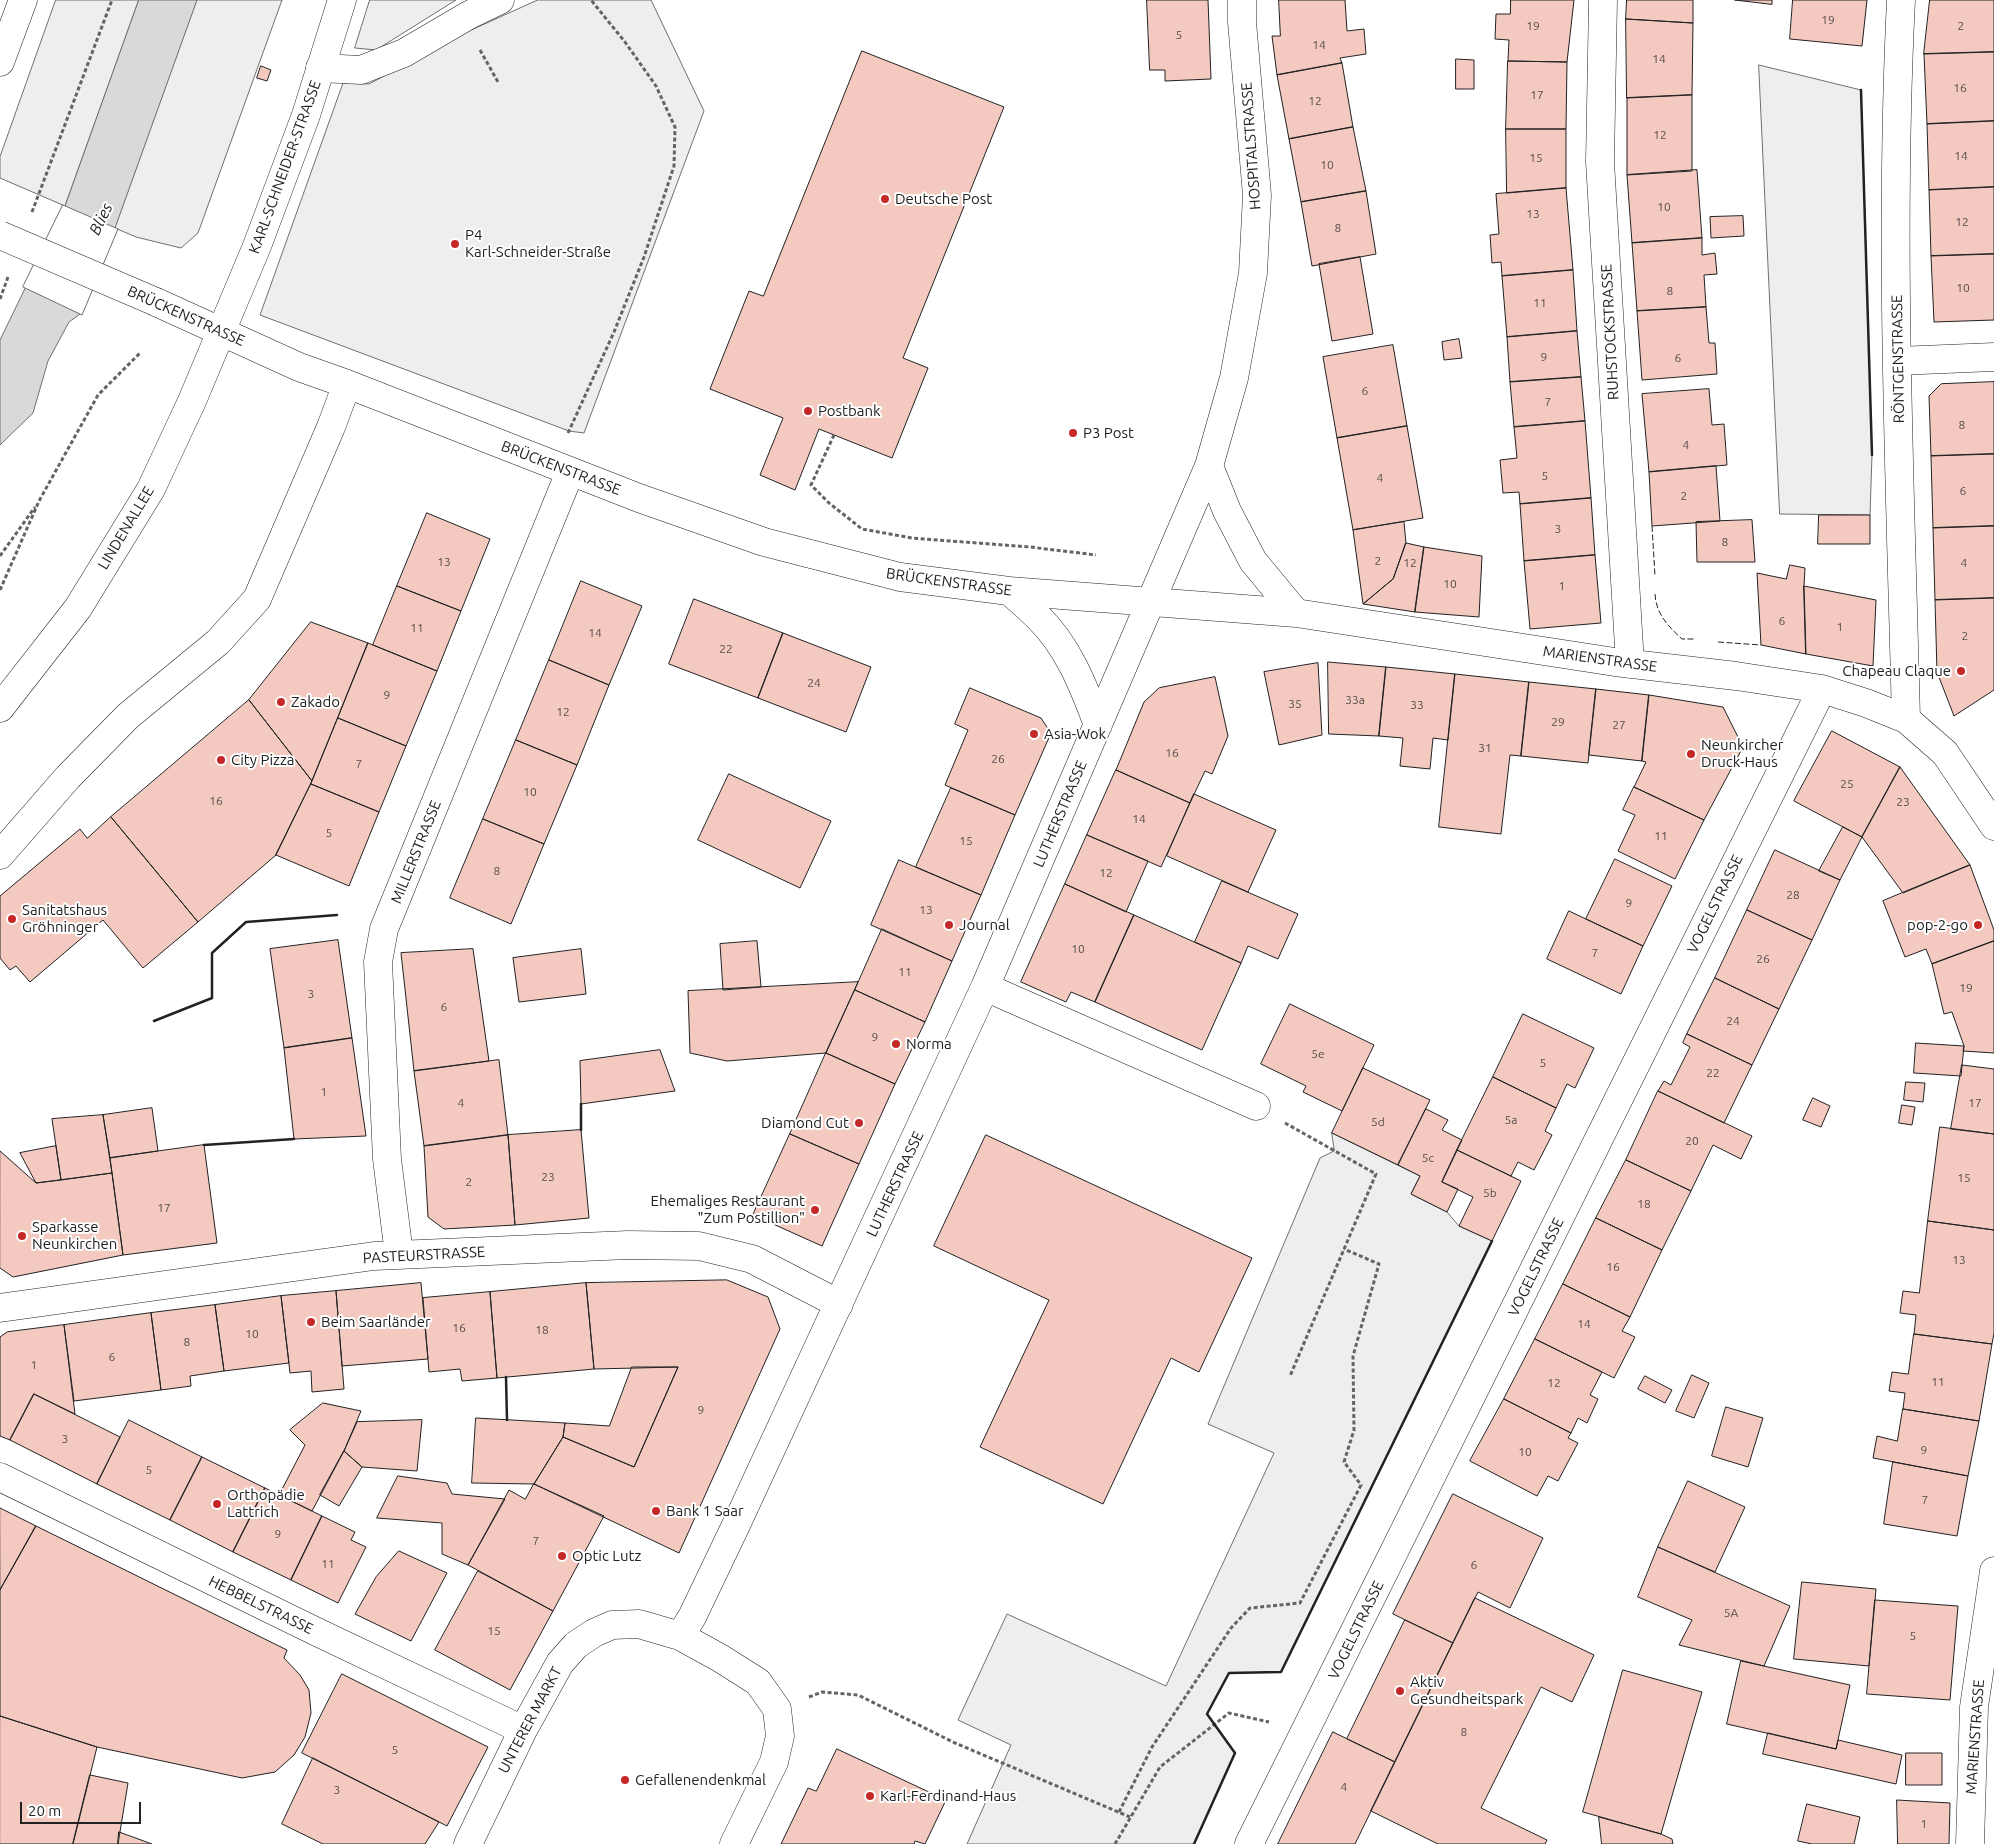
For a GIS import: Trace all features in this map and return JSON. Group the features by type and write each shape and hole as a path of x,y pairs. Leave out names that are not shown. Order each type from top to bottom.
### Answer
{"street":[{"path":"0,62 23,0"},
{"name":"KARL-SCHNEIDER-STRASSE","path":"222,331 261,236 306,115 342,0"},
{"path":"320,68 360,70 404,53 473,8 500,0"},
{"name":"HOSPITALSTRASSE","path":"1151,602 1209,466 1234,378 1253,273 1257,195 1242,22 1242,0"},
{"name":"RUHSTOCKSTRASSE","path":"1603,0 1600,162 1630,664"},
{"name":"RÖNTGENSTRASSE","path":"1901,0 1897,82 1895,200 1906,719"},
{"name":"BRÜCKENSTRASSE","path":"0,235 222,331 299,368 347,384 563,470 764,542 900,577 1009,591 1151,602"},
{"name":"LINDENALLEE","path":"0,708 78,608 150,489 192,401 222,331"},
{"path":"1897,361 1994,357"},
{"path":"0,855 68,777 128,716 218,642 257,599 331,428 347,384"},
{"path":"1209,466 1227,511 1253,561 1296,613"},
{"name":"MILLERSTRASSE","path":"399,1254 387,1159 378,962 384,929 563,470"},
{"path":"1009,591 1039,618 1066,653 1086,693 1098,726"},
{"name":"MARIENSTRASSE","path":"1151,602 1296,613 1630,664 1736,676 1822,689 1866,703 1906,719 1945,754 1993,824"},
{"name":"LUTHERSTRASSE","path":"680,1636 692,1617 732,1534 985,987 1151,602"},
{"name":"VOGELSTRASSE","path":"1249,1844 1822,689"},
{"path":"985,987 1256,1106"},
{"name":"PASTEURSTRASSE","path":"0,1308 374,1256 628,1245 699,1246 752,1259 839,1304"},
{"name":"HEBBELSTRASSE","path":"0,1477 523,1730"},
{"name":"MARIENSTRASSE","path":"1970,1844 1974,1707 1994,1571"},
{"name":"UNTERER MARKT","path":"468,1844 523,1730 560,1663 576,1645 594,1633 612,1625 639,1624 680,1636 720,1658 758,1682 777,1709 780,1736 774,1762 734,1844"}],"path":[{"path":"32,215 112,0"},
{"path":"563,470 569,431 618,323 644,257 674,166 675,126 660,94 625,42 591,0"},
{"path":"0,299 10,271"},
{"path":"0,590 39,501 98,395 140,353"},
{"path":"834,435 811,485 829,503 862,529 912,538 1030,547 1096,555"},
{"path":"0,556 39,501"},
{"path":"1256,1106 1376,1174 1290,1376"},
{"path":"1119,1812 1152,1747 1231,1628 1250,1608 1300,1603 1361,1485 1344,1462 1354,1430 1353,1356 1379,1264 1344,1249"},
{"path":"802,1699 822,1692 858,1695 954,1743 1130,1817"},
{"path":"1115,1844 1160,1767 1229,1713"}],"shaded area":[{"path":"56,0 139,0 65,206 0,178 0,157"},
{"path":"197,0 282,0 198,233 181,248 136,237 115,228"},
{"path":"370,0 456,0 376,50 355,48"},
{"path":"538,0 651,0 704,111 584,433 569,431 260,315 343,83 369,84 469,31"},
{"path":"1759,65 1861,90 1872,455 1870,515 1780,514"},
{"path":"1332,1133 1420,1176 1411,1194 1447,1212 1459,1226 1492,1241 1281,1672 1229,1673 1207,1714 1235,1753 1194,1844 967,1844 1011,1745 958,1720 1007,1614 1166,1686 1274,1453 1208,1424 1320,1158 1334,1151"}],"water":[{"name":"Blies","path":"139,0 197,0 115,228 80,314 69,322 48,361 33,413 0,445 0,340 65,206"}],"pier":[{"path":"63,205 118,229 82,315 23,287"}],"building":[{"path":"1147,0 1208,0 1211,79 1165,81 1165,70 1150,70"},
{"path":"1279,0 1345,0 1347,31 1364,29 1366,54 1340,58 1342,63 1277,75 1272,36 1280,36"},
{"path":"1511,0 1574,0 1567,62 1508,61 1509,40 1495,39 1496,14 1510,14"},
{"path":"1627,0 1693,0 1693,23 1626,19"},
{"path":"1735,0 1772,0 1772,4"},
{"path":"1793,0 1867,0 1862,46 1790,39"},
{"path":"1930,0 1994,0 1994,52 1924,54"},
{"path":"1626,19 1693,23 1692,95 1627,98"},
{"name":"Deutsche Post","path":"862,51 1004,107 903,358 928,368 892,458 819,429 795,490 760,475 783,418 710,389 749,291 763,296"},
{"path":"1994,52 1994,121 1927,124 1924,54"},
{"path":"1456,59 1474,60 1474,89 1456,89"},
{"path":"1508,61 1567,62 1566,129 1506,129"},
{"path":"1342,63 1353,127 1289,139 1277,75"},
{"path":"261,66 271,70 267,81 257,78"},
{"path":"1692,95 1692,171 1627,175 1627,98"},
{"path":"1994,121 1994,187 1929,190 1927,124"},
{"path":"1353,127 1366,191 1301,202 1289,139"},
{"path":"1506,129 1566,129 1566,188 1507,193"},
{"path":"1697,170 1702,238 1632,243 1627,175"},
{"path":"1994,187 1994,254 1931,256 1929,190"},
{"path":"1566,188 1573,270 1502,276 1501,262 1492,263 1490,235 1499,234 1496,194"},
{"path":"1366,191 1376,254 1312,266 1301,202"},
{"path":"1743,216 1744,236 1711,238 1710,217"},
{"path":"1702,238 1702,255 1715,253 1717,274 1704,275 1706,307 1637,311 1632,243"},
{"path":"1994,254 1994,320 1934,322 1931,256"},
{"path":"1360,257 1373,334 1332,341 1319,264"},
{"path":"1573,270 1577,331 1507,337 1502,276"},
{"path":"1706,307 1709,343 1715,343 1717,374 1642,380 1637,311"},
{"path":"1577,331 1581,377 1510,382 1507,337"},
{"path":"1459,339 1462,358 1444,360 1442,342"},
{"path":"1393,345 1407,426 1337,438 1323,357"},
{"path":"1581,377 1585,421 1514,427 1510,382"},
{"path":"1994,382 1994,454 1931,456 1929,396 1941,384"},
{"path":"1709,389 1712,425 1724,424 1727,465 1649,472 1642,394"},
{"path":"1585,421 1591,498 1520,504 1519,492 1503,493 1500,460 1517,458 1514,427"},
{"path":"1407,426 1423,518 1353,530 1337,438"},
{"path":"1994,454 1994,526 1933,528 1931,456"},
{"path":"1716,466 1720,521 1652,526 1649,472"},
{"path":"1591,498 1595,555 1524,561 1520,504"},
{"path":"427,513 490,539 461,611 397,586"},
{"path":"1819,515 1870,515 1870,544 1818,544"},
{"path":"1752,520 1755,562 1697,562 1696,522"},
{"path":"1404,522 1406,543 1393,579 1363,604 1353,530"},
{"path":"1994,526 1994,598 1935,600 1933,528"},
{"path":"1406,543 1424,547 1415,612 1363,604 1393,579"},
{"path":"1424,547 1482,556 1479,617 1415,612"},
{"path":"1595,555 1601,623 1530,629 1524,561"},
{"path":"1790,565 1805,568 1806,654 1761,645 1757,573 1786,579"},
{"path":"581,581 642,606 609,685 549,660"},
{"path":"397,586 461,611 437,671 373,645"},
{"path":"1804,586 1876,600 1873,666 1806,654"},
{"path":"1994,598 1994,690 1954,716 1937,672 1935,600"},
{"path":"694,599 783,633 758,698 669,664"},
{"path":"311,622 368,643 312,781 249,700"},
{"path":"783,633 871,667 846,732 758,698"},
{"path":"368,643 437,671 406,746 338,718"},
{"path":"549,660 609,685 577,765 516,740"},
{"path":"1328,662 1386,667 1379,736 1329,734"},
{"path":"1318,663 1322,735 1279,745 1264,672"},
{"path":"1386,667 1455,674 1448,740 1433,738 1430,769 1400,766 1403,738 1379,736"},
{"path":"1455,674 1529,682 1521,756 1510,755 1501,834 1439,827"},
{"path":"1215,677 1228,736 1212,774 1205,771 1190,803 1116,770 1144,702 1159,688"},
{"path":"1529,682 1596,689 1588,763 1521,756"},
{"path":"970,688 1041,718 1051,733 1015,815 945,785 968,730 955,724"},
{"path":"1596,689 1649,695 1642,761 1589,755"},
{"name":"Neunkircher Druck-Haus","path":"1649,695 1723,707 1743,747 1704,820 1634,787 1646,762 1642,761"},
{"path":"249,700 312,781 276,855 198,922 111,817"},
{"path":"338,718 406,746 379,812 311,784"},
{"path":"1832,731 1900,767 1862,837 1794,801"},
{"path":"516,740 577,765 544,844 483,819"},
{"path":"1900,767 1970,865 1903,893 1862,837"},
{"path":"1116,770 1190,803 1161,867 1087,835"},
{"path":"729,774 831,821 800,888 698,840"},
{"path":"311,784 379,812 349,886 276,855"},
{"path":"1634,787 1704,820 1675,879 1618,851 1635,815 1623,810"},
{"path":"951,788 1015,815 981,895 916,867"},
{"path":"1194,794 1276,830 1248,892 1167,856"},
{"path":"111,817 198,922 143,968 103,920 30,982 16,966 10,970 0,958 0,896 80,829 87,838"},
{"path":"483,819 544,844 511,924 450,898"},
{"path":"1843,827 1862,837 1840,880 1819,871"},
{"path":"1087,835 1148,861 1126,912 1065,884"},
{"path":"1775,850 1840,880 1812,940 1747,910"},
{"path":"1615,859 1672,886 1643,946 1586,919"},
{"path":"899,860 981,895 952,961 871,925"},
{"path":"1970,865 1994,930 1994,941 1932,964 1926,949 1905,957 1883,901"},
{"path":"1222,881 1298,914 1278,959 1248,946 1241,963 1195,942"},
{"path":"1065,884 1134,915 1095,1002 1071,992 1066,1002 1021,982"},
{"path":"1747,910 1812,940 1779,1009 1715,978"},
{"path":"1569,911 1643,946 1621,994 1547,959"},
{"path":"1134,915 1241,963 1202,1050 1095,1002"},
{"path":"882,929 952,961 925,1022 855,990"},
{"path":"338,940 352,1038 284,1048 270,949"},
{"path":"757,941 761,987 723,990 720,944"},
{"path":"1994,941 1994,1053 1963,1051 1964,1046 1952,1012 1944,1014 1932,964"},
{"path":"473,949 489,1061 414,1071 401,953"},
{"path":"581,949 586,994 519,1002 513,958"},
{"path":"1715,978 1779,1009 1752,1065 1687,1034"},
{"path":"858,982 826,1053 727,1061 690,1053 688,991"},
{"path":"855,990 925,1022 895,1084 826,1053"},
{"path":"1290,1004 1374,1045 1342,1111 1303,1092 1306,1086 1261,1064"},
{"path":"1523,1014 1594,1048 1575,1088 1567,1084 1556,1108 1493,1077"},
{"path":"1687,1034 1752,1065 1724,1123 1658,1091 1664,1081 1671,1085 1690,1047 1683,1043"},
{"path":"352,1038 366,1136 294,1139 284,1048"},
{"path":"1916,1043 1964,1046 1961,1076 1914,1073"},
{"path":"660,1050 675,1091 581,1104 580,1061"},
{"path":"826,1053 895,1084 859,1164 790,1134"},
{"path":"499,1060 508,1135 424,1146 414,1071"},
{"path":"1962,1065 1994,1069 1994,1134 1951,1129"},
{"path":"1363,1068 1430,1100 1398,1165 1332,1133"},
{"path":"1493,1077 1556,1108 1545,1131 1552,1135 1534,1170 1518,1162 1511,1176 1457,1150"},
{"path":"1906,1082 1925,1083 1923,1102 1904,1100"},
{"path":"1658,1091 1752,1136 1741,1159 1713,1145 1691,1191 1626,1160"},
{"path":"1813,1098 1830,1106 1821,1127 1803,1120"},
{"path":"1902,1105 1915,1107 1912,1125 1899,1123"},
{"path":"152,1108 158,1151 110,1158 103,1115"},
{"path":"1426,1109 1448,1120 1442,1130 1462,1140 1442,1182 1458,1189 1447,1212 1411,1194 1420,1176 1398,1165"},
{"path":"103,1115 112,1173 61,1180 52,1119"},
{"path":"1940,1127 1994,1134 1994,1230 1928,1221"},
{"path":"581,1130 589,1218 515,1225 508,1135"},
{"path":"790,1134 859,1164 822,1246 753,1215"},
{"path":"508,1135 515,1225 444,1229 428,1217 424,1146"},
{"path":"986,1135 1252,1258 1199,1372 1171,1358 1103,1504 980,1447 1049,1300 934,1246"},
{"path":"204,1145 217,1243 123,1255 110,1158"},
{"path":"56,1146 61,1180 36,1183 20,1153"},
{"path":"1457,1150 1521,1181 1492,1241 1459,1226 1473,1197 1442,1182"},
{"path":"0,1151 36,1183 112,1173 123,1255 13,1277 0,1268"},
{"path":"1626,1160 1691,1191 1662,1250 1596,1218"},
{"path":"1596,1218 1662,1250 1630,1317 1563,1284"},
{"path":"1928,1221 1994,1230 1994,1333 1992,1344 1914,1334 1916,1315 1900,1313 1903,1291 1919,1293"},
{"path":"727,1280 768,1297 780,1329 679,1553 534,1484 563,1437 634,1467 678,1367 594,1369 586,1283"},
{"path":"421,1283 428,1359 342,1366 336,1291"},
{"path":"586,1283 594,1369 497,1378 490,1292"},
{"path":"1563,1284 1630,1317 1622,1331 1635,1337 1614,1378 1535,1339"},
{"path":"336,1291 344,1389 312,1392 311,1371 290,1373 281,1296"},
{"path":"490,1292 497,1378 462,1381 460,1369 429,1372 423,1298"},
{"path":"281,1296 289,1363 224,1371 215,1305"},
{"path":"215,1305 224,1371 190,1376 191,1386 161,1390 151,1313"},
{"path":"151,1313 161,1390 74,1401 64,1325"},
{"path":"64,1325 75,1414 34,1394 10,1440 0,1436 0,1337 7,1332"},
{"path":"1914,1334 1992,1344 1979,1421 1903,1409 1905,1393 1889,1391 1892,1372 1908,1374"},
{"path":"1535,1339 1602,1372 1590,1395 1598,1399 1587,1423 1578,1418 1571,1433 1504,1399"},
{"path":"632,1367 678,1367 634,1467 563,1437 565,1423 609,1426"},
{"path":"1692,1375 1709,1383 1694,1418 1676,1411"},
{"path":"1645,1376 1672,1390 1665,1403 1638,1389"},
{"path":"34,1394 120,1437 97,1484 10,1440"},
{"path":"1504,1399 1571,1433 1568,1438 1578,1443 1558,1481 1548,1476 1537,1496 1470,1461"},
{"path":"323,1403 361,1411 344,1451 312,1511 279,1495 305,1445 290,1430"},
{"path":"1726,1407 1763,1418 1748,1467 1712,1456"},
{"path":"1903,1409 1979,1421 1968,1476 1873,1458 1877,1436 1897,1441"},
{"path":"476,1418 565,1423 563,1437 534,1484 472,1483"},
{"path":"129,1420 202,1457 170,1520 97,1484"},
{"path":"422,1420 417,1471 362,1467 344,1451 357,1422"},
{"path":"344,1451 362,1467 339,1506 320,1495"},
{"path":"202,1457 265,1488 233,1552 170,1520"},
{"path":"1893,1462 1968,1476 1957,1536 1884,1524"},
{"path":"398,1476 447,1483 452,1494 505,1499 468,1565 442,1554 442,1523 377,1518"},
{"path":"1688,1481 1745,1507 1715,1572 1658,1547"},
{"path":"534,1484 604,1516 553,1611 468,1565 509,1490 525,1499"},
{"path":"265,1488 322,1516 291,1580 233,1552"},
{"path":"1453,1494 1543,1538 1510,1608 1478,1592 1453,1643 1393,1614"},
{"path":"0,1508 36,1526 0,1590"},
{"path":"322,1516 355,1532 351,1540 366,1547 338,1603 291,1580"},
{"path":"36,1526 287,1650 284,1658 300,1675 309,1690 311,1713 305,1737 294,1755 275,1772 242,1778 97,1747 0,1716 0,1590"},
{"path":"1658,1547 1790,1606 1764,1666 1679,1645 1692,1620 1638,1597"},
{"path":"399,1551 447,1573 411,1641 355,1614 376,1577"},
{"path":"478,1571 553,1611 510,1690 435,1650"},
{"path":"1802,1582 1876,1589 1869,1666 1794,1659"},
{"path":"1475,1598 1594,1655 1572,1702 1541,1687 1481,1808 1547,1840 1545,1844 1438,1844 1371,1811"},
{"path":"1875,1600 1958,1606 1950,1700 1867,1694"},
{"name":"Aktiv Gesundheitspark","path":"1405,1620 1453,1643 1395,1762 1347,1739"},
{"path":"1741,1661 1850,1685 1836,1749 1727,1724"},
{"path":"1623,1670 1702,1692 1661,1834 1583,1812"},
{"path":"342,1674 488,1747 447,1826 302,1753"},
{"path":"0,1716 97,1747 73,1844 0,1844"},
{"path":"1333,1732 1395,1762 1355,1844 1278,1844"},
{"path":"1768,1733 1836,1749 1838,1740 1902,1755 1896,1784 1763,1754"},
{"name":"Karl-Ferdinand-Haus","path":"837,1749 946,1800 925,1844 915,1841 914,1844 781,1844 808,1788 816,1791"},
{"path":"1906,1753 1942,1753 1942,1785 1906,1785"},
{"path":"313,1758 439,1822 425,1844 323,1844 282,1824"},
{"path":"90,1775 128,1783 118,1844 73,1844"},
{"path":"1897,1800 1950,1803 1949,1844 1898,1844"},
{"path":"1807,1804 1860,1817 1854,1844 1812,1844 1798,1841"},
{"path":"1599,1817 1661,1834 1672,1839 1673,1844 1602,1844"},
{"path":"119,1832 152,1844 118,1844"}],"fence":[{"path":"1652,526 1655,576"},
{"path":"1655,594 1660,614 1668,624 1682,639 1694,639"},
{"path":"1718,642 1761,645"}],"wall":[{"path":"1861,90 1872,455"},
{"path":"154,1021 212,998 212,953 246,922 337,915"},
{"path":"581,1104 581,1130"},
{"path":"204,1145 294,1139"},
{"path":"1194,1844 1235,1753 1207,1714 1229,1673 1281,1672 1492,1241"},
{"path":"506,1377 507,1420"}],"place":[{"name":"Deutsche Post","path":"885,199"},
{"name":"P4 Karl-Schneider-Straße","path":"455,244"},
{"name":"Postbank","path":"808,411"},
{"name":"P3 Post","path":"1073,433"},
{"name":"Chapeau Claque","path":"1961,671"},
{"name":"Zakado","path":"281,702"},
{"name":"Asia-Wok","path":"1034,734"},
{"name":"Neunkircher Druck-Haus","path":"1691,754"},
{"name":"City Pizza","path":"221,760"},
{"name":"Sanitatshaus Gröhninger","path":"12,919"},
{"name":"Journal","path":"949,925"},
{"name":"pop-2-go","path":"1978,925"},
{"name":"Norma","path":"896,1044"},
{"name":"Diamond Cut","path":"859,1123"},
{"name":"Ehemaliges Restaurant \"Zum Postillion\"","path":"815,1210"},
{"name":"Sparkasse Neunkirchen","path":"22,1236"},
{"name":"Beim Saarländer","path":"311,1322"},
{"name":"Orthopädie Lattrich","path":"217,1504"},
{"name":"Bank 1 Saar","path":"656,1511"},
{"name":"Optic Lutz","path":"562,1556"},
{"name":"Aktiv Gesundheitspark","path":"1400,1691"},
{"name":"Gefallenendenkmal","path":"625,1780"},
{"name":"Karl-Ferdinand-Haus","path":"870,1796"}]}
